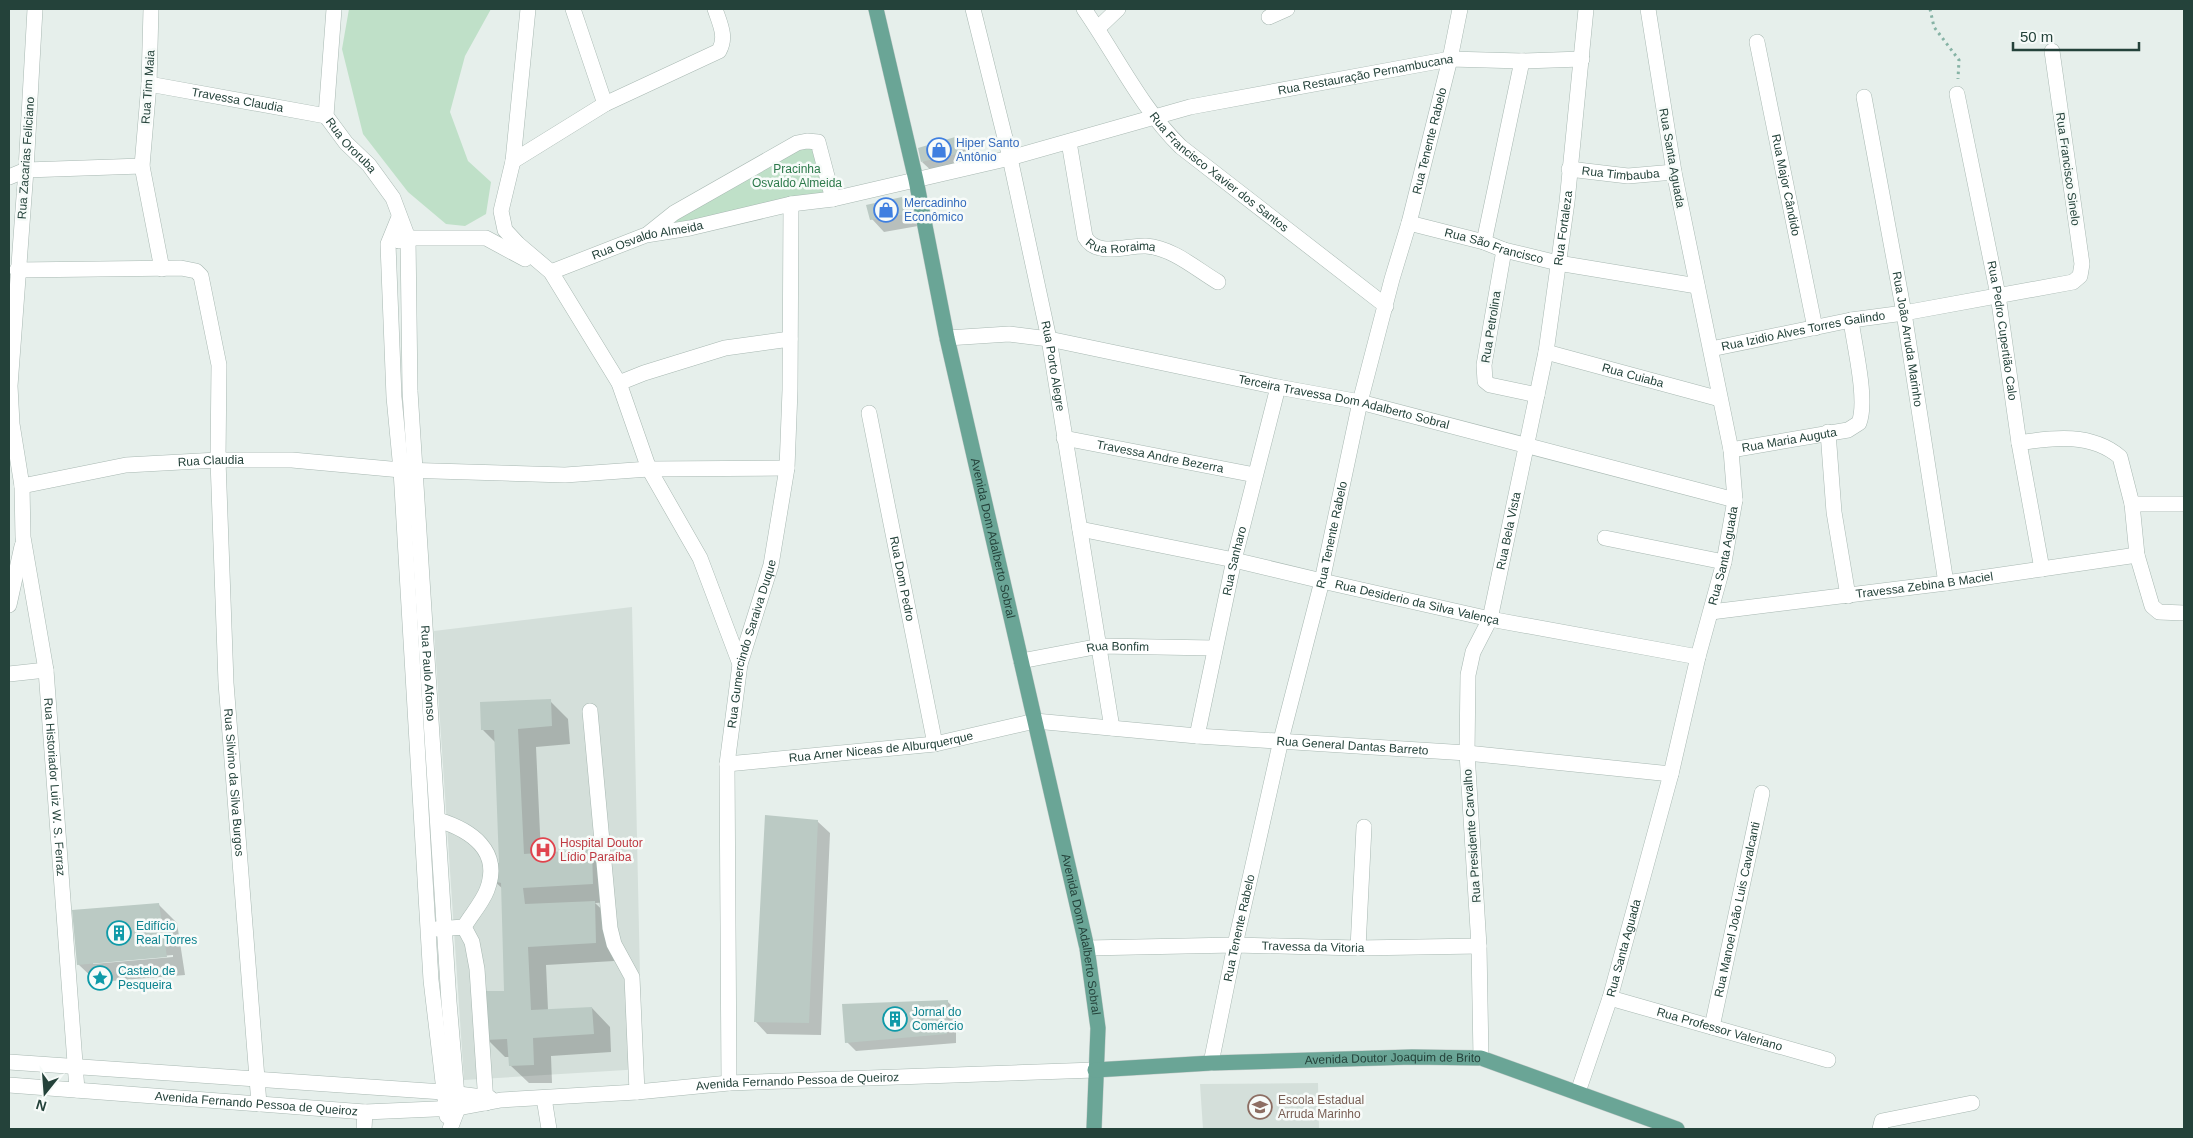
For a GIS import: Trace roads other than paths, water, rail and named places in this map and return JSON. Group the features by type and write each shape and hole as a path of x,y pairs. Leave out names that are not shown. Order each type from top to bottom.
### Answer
{"main road":[{"name":"Avenida Dom Adalberto Sobral","path":"876,9 916,180 948,338 1087,948 1098,1028 1094,1129"},
{"name":"Avenida Doutor Joaquim de Brito","path":"1095,1070 1211,1063 1412,1057 1481,1058 1677,1129"}],"street":[{"name":"Rua Zacarias Feliciano","path":"22,486 12,424 10,386 17,270 26,170 35,9"},
{"name":"Rua Tim Maia","path":"142,166 149,84 151,9"},
{"name":"Rua Ororuba","path":"334,9 326,116 346,143 369,165 393,198 408,238"},
{"path":"528,9 513,161 501,211 505,230 518,244 551,272 619,383 649,469 700,558 740,664"},
{"path":"526,26 537,9"},
{"path":"573,9 605,104"},
{"path":"513,161 605,104 719,52 724,43 715,9"},
{"name":"Rua Porto Alegre","path":"973,9 1010,158 1049,339 1112,728"},
{"name":"Rua Francisco Xavier dos Santos","path":"1084,9 1098,28 1154,118 1181,147 1386,306"},
{"path":"1098,28 1118,9"},
{"path":"1268,17 1288,9"},
{"name":"Rua Tenente Rabelo","path":"1211,1063 1235,944 1281,740 1322,581 1360,402 1392,279 1409,223 1450,59 1460,9"},
{"name":"Rua Fortaleza","path":"1527,444 1546,352 1567,202 1586,9"},
{"name":"Rua Santa Aguada","path":"1578,1092 1610,998 1671,774 1698,657 1724,562 1735,500 1731,450 1674,172 1648,9"},
{"name":"Rua Major Cândido","path":"1757,42 1815,328"},
{"name":"Rua Francisco Sinelo","path":"2052,51 2082,264 2080,276 2073,282"},
{"name":"Rua Restauração Pernambucana","path":"1154,118 1190,107 1450,59 1582,60"},
{"path":"1484,242 1522,61"},
{"name":"Travessa Claudia","path":"149,84 326,116"},
{"name":"Rua Pedro Cupertião Calo","path":"1957,94 1998,295 2019,443 2042,569"},
{"name":"Rua João Arruda Marinho","path":"1864,97 1904,313 1946,583"},
{"path":"916,180 1010,158 1154,118"},
{"path":"646,235 674,213 797,144 806,141 818,142 833,199"},
{"name":"Rua Roraima","path":"1069,142 1085,237 1092,246 1102,249 1143,246 1158,247 1218,282"},
{"path":"9,177 26,170 142,166 162,269"},
{"name":"Rua Timbauba","path":"1569,169 1628,176 1674,172"},
{"name":"Rua Osvaldo Almeida","path":"551,272 646,235 690,228 791,204 833,199 916,180"},
{"name":"Rua Gumercindo Saraiva Duque","path":"729,1083 727,764 730,728 740,664 770,565 787,468 791,204"},
{"path":"388,244 399,217"},
{"name":"Rua São Francisco","path":"1409,223 1558,263 1697,286"},
{"path":"388,244 408,238 486,238 551,272"},
{"name":"Rua Paulo Afonso","path":"408,238 409,470 404,539 427,929 431,980 452,1108 450,1129"},
{"name":"Rua Paulo Afonso","path":"388,244 394,397 409,470 420,538 449,1002 450,1092"},
{"name":"Rua Petrolina","path":"1504,250 1484,365 1485,381 1490,385 1536,395"},
{"name":"Rua Silvino da Silva Burgos","path":"17,270 193,270 201,276 219,365 218,460 226,683 260,1104"},
{"name":"Rua Izidio Alves Torres Galindo","path":"1711,349 1851,320 1904,313 2073,282"},
{"name":"Rua Maria Auguta","path":"1731,450 1848,430 1859,423 1862,409 1851,320"},
{"name":"Terceira Travessa Dom Adalberto Sobral","path":"948,338 1010,334 1049,339 1278,387 1360,402 1527,444 1735,500"},
{"path":"619,383 644,373 725,348 790,339"},
{"name":"Rua Cuiaba","path":"1546,352 1720,399"},
{"name":"Rua Sanharo","path":"1196,736 1234,560 1278,387"},
{"name":"Rua Dom Pedro","path":"869,412 935,744"},
{"path":"1828,432 1834,512 1848,596"},
{"name":"Travessa Andre Bezerra","path":"1064,438 1255,475"},
{"path":"2019,443 2045,438 2078,439 2099,442 2120,457 2132,504 2137,555 2152,606 2159,612 2184,613"},
{"name":"Rua Bela Vista","path":"1490,619 1527,444"},
{"name":"Rua Claudia","path":"22,486 126,465 218,460 292,460 409,470 565,475 649,469 787,468"},
{"name":"Rua Historiador Luiz W. S. Ferraz","path":"22,486 24,537 46,670 77,1090"},
{"path":"2132,504 2184,504"},
{"name":"Rua Desiderio da Silva Valença","path":"1080,529 1234,560 1490,619 1698,657"},
{"path":"9,605 24,537"},
{"path":"404,539 420,538"},
{"path":"1605,538 1724,562"},
{"name":"Travessa Zebina B Maciel","path":"1711,612 1946,583 2137,555"},
{"path":"408,613 425,611"},
{"name":"Rua Presidente Carvalho","path":"1481,1058 1479,946 1467,754 1468,675 1473,652 1490,619"},
{"name":"Rua Bonfim","path":"1021,661 1100,646 1214,648"},
{"path":"9,674 46,670"},
{"path":"590,711 610,928 614,944 632,977 637,1092"},
{"name":"Rua Arner Niceas de Alburquerque","path":"727,764 935,744 1035,721"},
{"name":"Rua General Dantas Barreto","path":"1035,721 1196,736 1281,740 1467,754 1671,774"},
{"path":"419,787 436,785"},
{"name":"Rua Manoel João Luis Cavalcanti","path":"1712,1027 1762,793"},
{"path":"427,929 445,930 464,927 487,890 491,873 489,855 479,842 455,825 438,820"},
{"path":"1358,948 1364,827"},
{"path":"464,927 472,942 477,969 486,1100"},
{"name":"Travessa da Vitoria","path":"1087,948 1235,944 1358,948 1479,946"},
{"name":"Rua Professor Valeriano","path":"1610,998 1828,1060"},
{"name":"Avenida Fernando Pessoa de Queiroz","path":"9,1062 450,1092 486,1100 637,1092 729,1083 1095,1070"},
{"name":"Avenida Fernando Pessoa de Queiroz","path":"9,1085 365,1112 452,1108 486,1100"},
{"path":"544,1098 549,1129"},
{"path":"1880,1129 1882,1121 1972,1102"},
{"path":"364,1129 365,1112"}],"place":[{"name":"Hiper Santo Antônio","path":"939,150"},
{"name":"Mercadinho Econômico","path":"886,210"},
{"name":"Hospital Doutor Lídio Paraíba","path":"543,850"},
{"name":"Edifício Real Torres","path":"119,933"},
{"name":"Castelo de Pesqueira","path":"100,978"},
{"name":"Jornal do Comércio","path":"895,1019"},
{"name":"Escola Estadual Arruda Marinho","path":"1260,1107"}],"park label":[{"name":"Pracinha Osvaldo Almeida","path":"797,176"}]}
